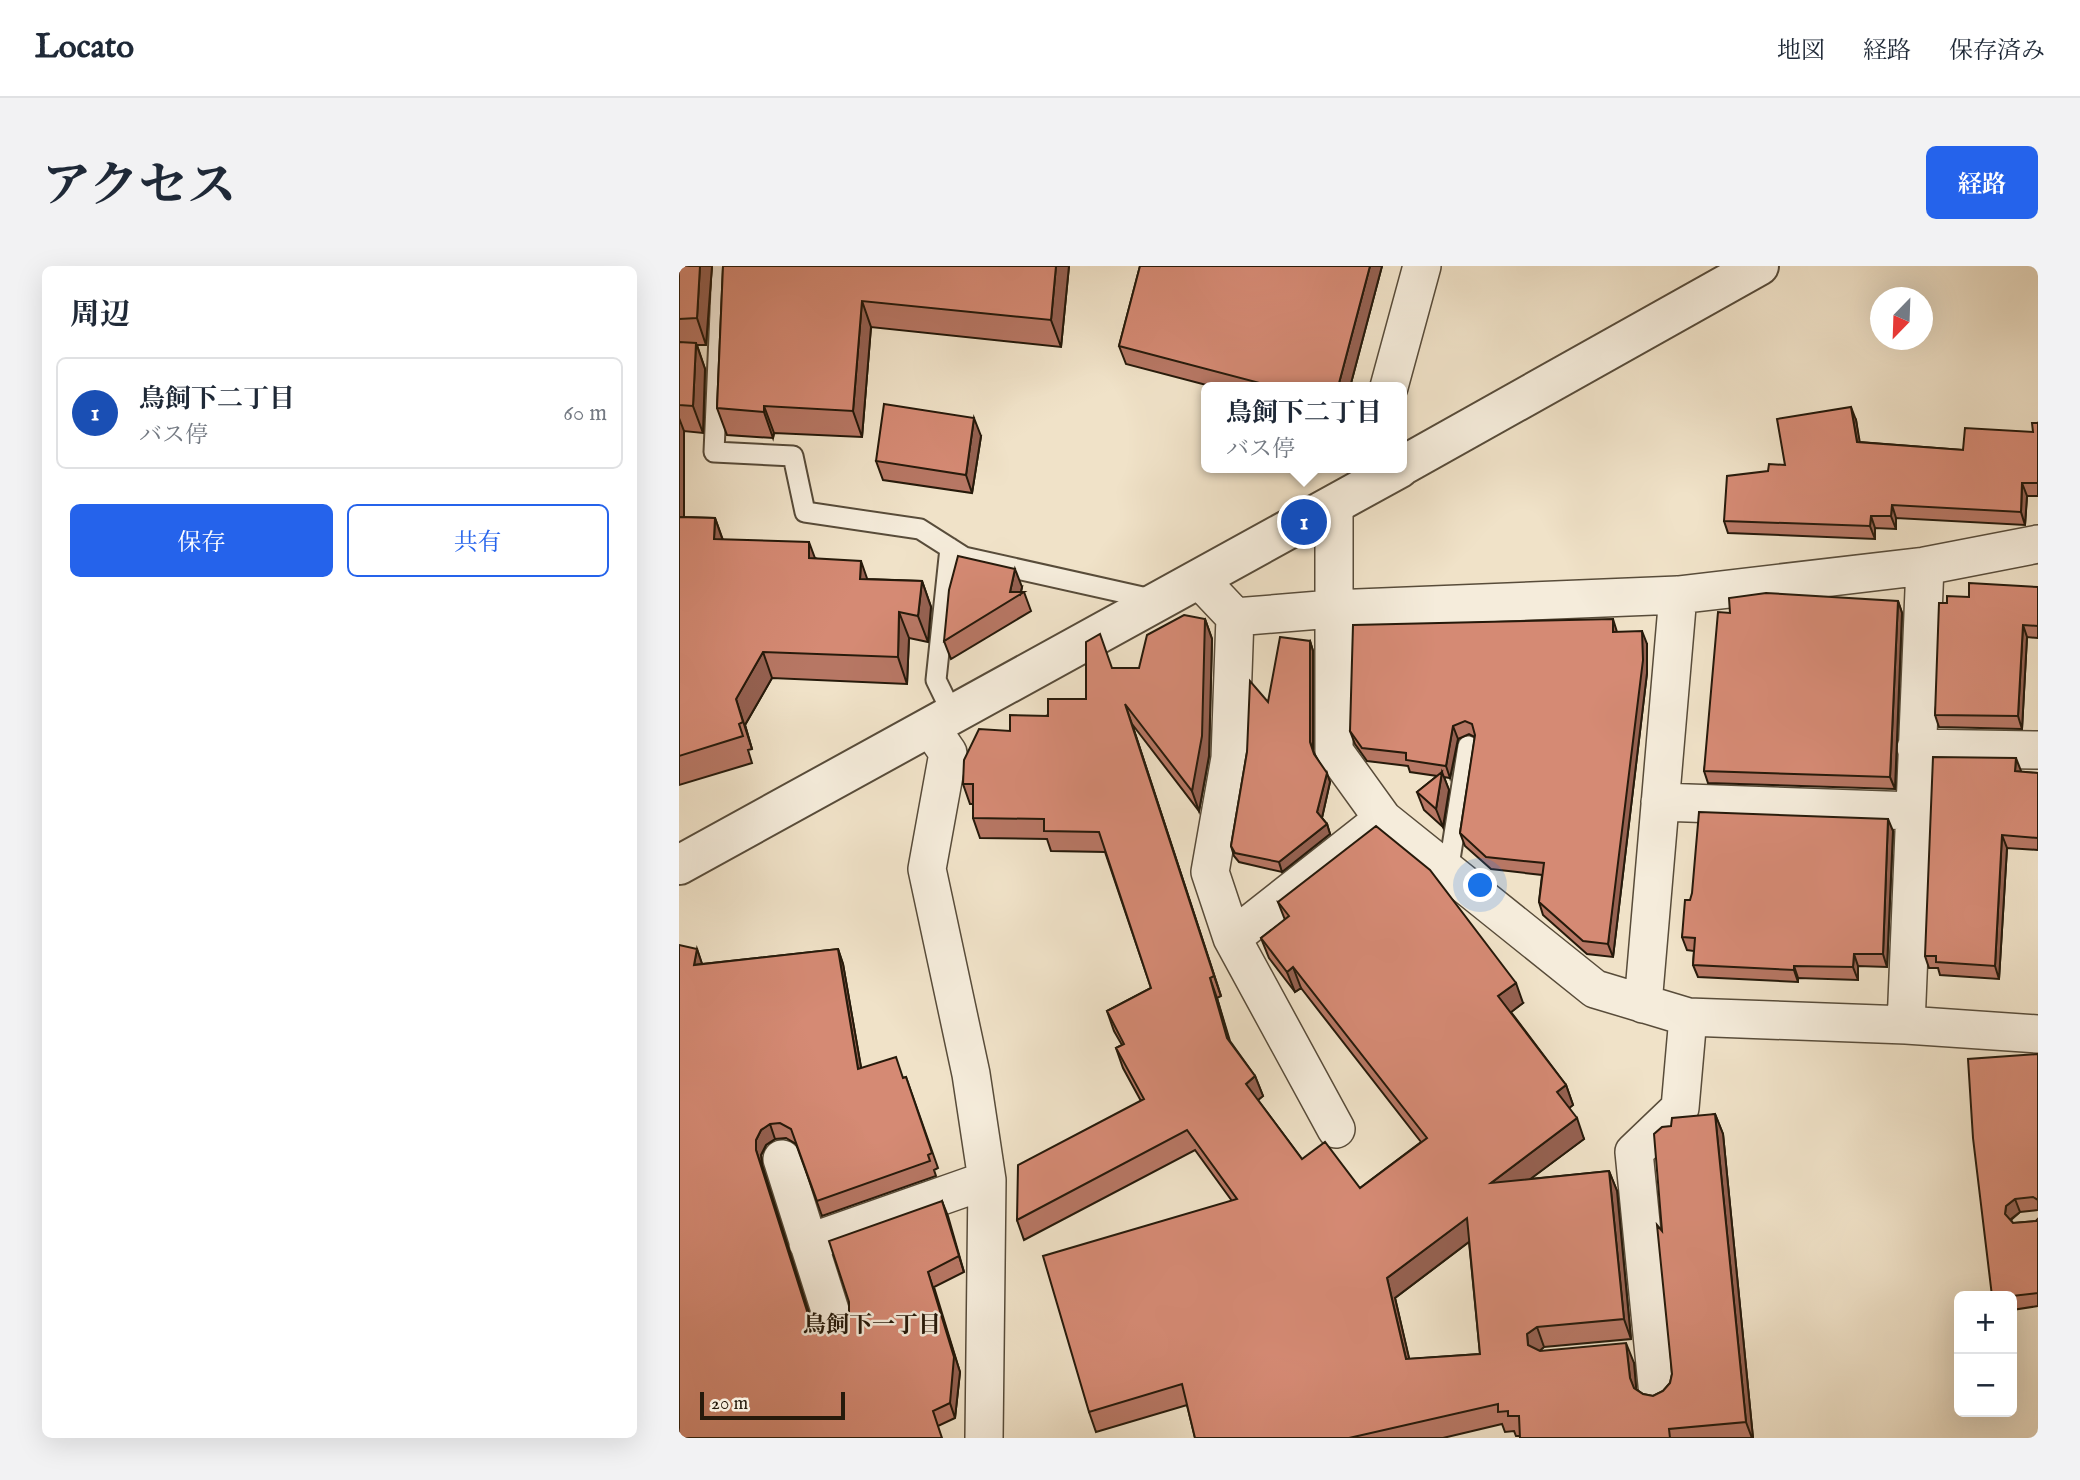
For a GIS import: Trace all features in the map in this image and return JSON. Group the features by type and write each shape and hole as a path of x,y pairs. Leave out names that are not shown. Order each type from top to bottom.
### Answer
{"street":[{"path":"1390,382 1422,266"},
{"path":"1407,464 1759,266"},
{"path":"679,865 1200,580 1354,487 1387,473"},
{"path":"1354,487 1332,609 1334,751 1383,819 1448,872 1595,989 1688,1017 1906,1025 2038,1034"},
{"path":"1235,617 1332,609 1678,595 1925,566 2038,544"},
{"path":"1906,1025 1925,566"},
{"path":"1200,580 1235,617 1230,758 1210,872 1232,938 1336,1129"},
{"path":"1643,1004 1678,595"},
{"path":"942,721 948,753 927,869 971,1074 987,1181 984,1438"},
{"path":"1916,748 2038,750"},
{"path":"1660,802 1914,811"},
{"path":"1232,938 1383,819"},
{"path":"1658,1395 1647,1350 1634,1152 1680,1108 1688,1017"},
{"path":"782,1159 834,1323"},
{"path":"808,1243 987,1181"}],"lane":[{"path":"722,266 713,452 793,456 805,512 920,529 964,557 1162,601"},
{"path":"692,357 718,356"},
{"path":"942,721 936,680 950,548"},
{"path":"1448,872 1468,746"}],"building":[{"path":"679,266 700,266 697,318 679,319"},
{"path":"723,266 1056,266 1051,320 862,301 853,411 764,406 764,412 717,408"},
{"path":"1140,266 1370,266 1339,382 1256,382 1119,346"},
{"path":"679,342 696,343 693,406 679,405"},
{"path":"884,404 974,418 966,475 876,461"},
{"path":"1851,407 1857,442 1963,450 1965,428 2033,432 2032,423 2038,423 2038,483 2022,483 2021,512 1892,505 1891,516 1871,516 1870,526 1724,521 1727,476 1768,471 1769,464 1785,465 1777,419"},
{"path":"679,517 715,518 714,539 809,542 809,558 861,561 860,579 922,581 918,616 899,612 898,657 763,652 736,699 743,722 739,724 743,736 679,756"},
{"path":"958,556 1015,569 1010,592 1024,592 944,641 949,590"},
{"path":"1969,583 2038,587 2038,626 2023,625 2018,716 1935,715 1939,603 1947,603 1947,596 1969,597"},
{"path":"1766,593 1898,601 1890,777 1704,771 1718,612 1730,613 1729,598"},
{"path":"1184,615 1205,619 1202,736 1192,791 1125,704 1214,976 1210,978 1227,1038 1255,1076 1246,1084 1302,1159 1325,1142 1360,1188 1427,1138 1293,967 1287,972 1261,938 1289,916 1278,902 1376,826 1430,870 1516,983 1498,996 1566,1085 1557,1092 1577,1118 1491,1183 1609,1171 1624,1319 1537,1327 1527,1334 1528,1345 1540,1351 1626,1343 1630,1378 1634,1388 1653,1396 1663,1391 1670,1383 1672,1374 1657,1225 1662,1231 1654,1134 1662,1127 1671,1126 1672,1118 1715,1114 1746,1422 1669,1429 1670,1438 1520,1438 1519,1416 1508,1416 1508,1411 1498,1412 1498,1404 1349,1438 1195,1438 1182,1384 1089,1412 1043,1256 1237,1199 1187,1130 1017,1220 1018,1165 1144,1099 1116,1048 1124,1044 1107,1011 1151,988 1099,832 1044,831 1044,819 973,818 973,784 963,784 964,760 979,729 1010,731 1010,715 1048,716 1048,699 1086,699 1086,642 1100,634 1112,668 1139,668 1147,635","holes":["1467,1218 1480,1354 1406,1359 1387,1278"]},
{"path":"1613,619 1613,632 1642,631 1643,660 1608,944 1583,941 1539,902 1544,863 1486,857 1460,833 1475,735 1472,724 1465,721 1453,726 1446,766 1406,760 1406,753 1362,748 1350,731 1353,625"},
{"path":"1280,637 1310,641 1310,742 1314,754 1327,773 1317,812 1327,824 1279,862 1235,853 1231,846 1247,752 1250,681 1268,702"},
{"path":"1933,757 2016,758 2015,771 2038,773 2038,838 2002,835 1995,966 1936,962 1936,956 1925,956"},
{"path":"1442,772 1436,809 1417,792"},
{"path":"1699,812 1888,819 1883,954 1854,954 1853,967 1794,966 1794,970 1693,965 1695,938 1682,937 1685,900 1690,900 1692,893"},
{"path":"679,945 697,949 694,965 838,949 858,1069 896,1057 903,1078 906,1077 932,1153 928,1155 930,1161 817,1201 791,1129 780,1123 770,1124 761,1130 756,1140 756,1150 808,1314 815,1324 825,1328 835,1328 844,1322 849,1313 849,1302 829,1241 942,1201 959,1256 928,1272 954,1357 950,1403 933,1411 942,1438 679,1438"},
{"path":"2038,1054 2038,1200 2033,1197 2015,1199 2006,1206 2005,1214 2013,1223 2038,1219 2038,1293 2017,1295 2017,1291 1991,1291 1973,1138 1968,1059"}],"place":[{"name":"鳥飼下二丁目","path":"1304,522"}],"district":[{"name":"鳥飼下一丁目","path":"872,1324"}]}
